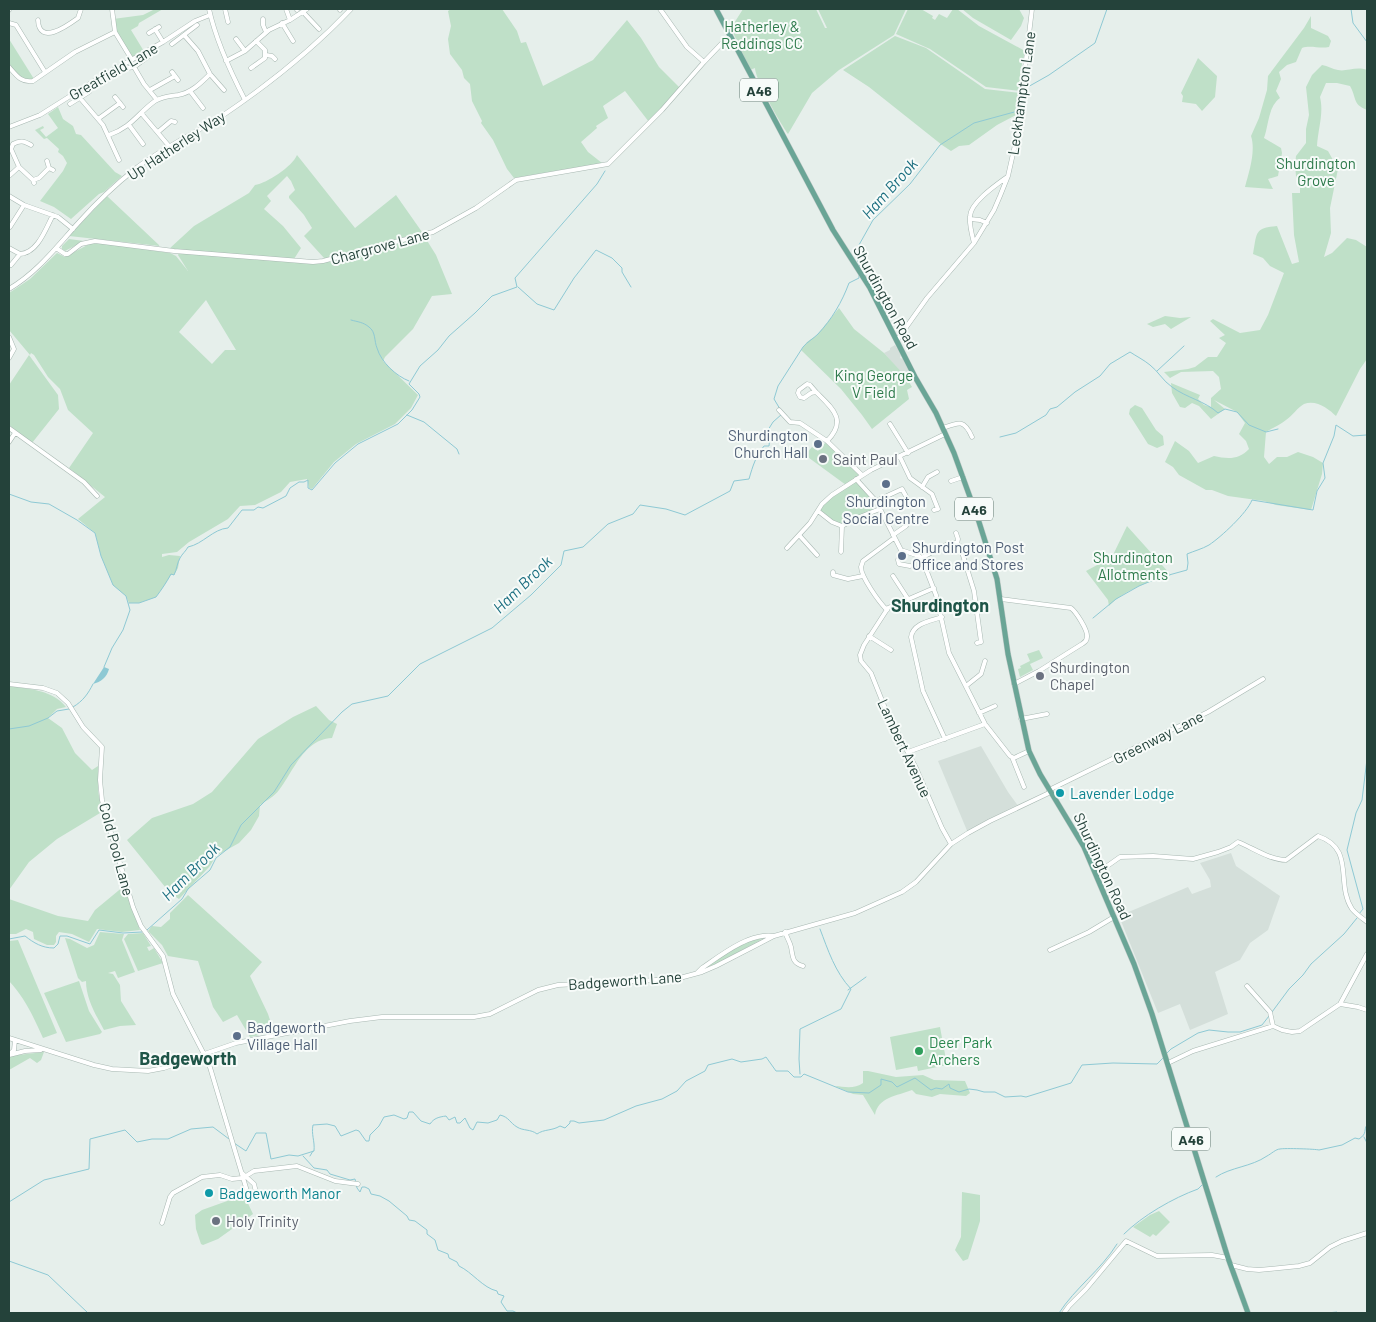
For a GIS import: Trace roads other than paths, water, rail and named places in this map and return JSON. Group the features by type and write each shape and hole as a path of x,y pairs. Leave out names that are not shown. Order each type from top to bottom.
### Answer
{"main road":[{"name":"Shurdington Road","path":"716,9 833,230 870,288 944,431 963,477 993,564 1001,599 1008,654 1029,751 1050,791 1073,827 1096,874 1140,981 1168,1063 1228,1258 1248,1313"}],"street":[{"path":"38,20 40,29 51,34 77,20 81,15 81,9"},
{"path":"112,9 115,32 132,60"},
{"path":"209,9 226,61 245,100"},
{"path":"225,9 228,22"},
{"path":"286,9 290,20"},
{"path":"226,61 245,51 266,32 307,9"},
{"name":"Up Hatherley Way","path":"9,289 35,271 95,205 120,181 136,168 216,120 245,100 311,48 351,9"},
{"path":"660,9 686,47 704,62"},
{"name":"Leckhampton Lane","path":"897,340 926,298 974,243 994,210 1008,176 1017,136 1032,9"},
{"path":"302,12 319,29"},
{"name":"Greatfield Lane","path":"9,127 40,115 195,21 210,15"},
{"path":"220,17 226,15"},
{"path":"262,19 262,25 266,32"},
{"path":"282,23 293,38"},
{"path":"9,24 16,25 46,72"},
{"path":"172,44 197,25"},
{"path":"149,32 157,28 163,42"},
{"path":"9,67 19,78 26,82 33,81 82,48 115,32"},
{"path":"184,35 198,51 210,74 224,88"},
{"name":"Chargrove Lane","path":"56,248 68,254 81,244 95,241 174,251 313,262 433,232 476,208 516,180 608,164 651,122 704,62 731,37"},
{"path":"236,39 245,51"},
{"path":"251,68 262,62 266,55 264,48 256,40"},
{"path":"266,55 272,56 275,59"},
{"path":"128,68 134,67 150,56"},
{"path":"134,67 144,84 157,100"},
{"path":"150,90 174,74 178,80"},
{"path":"109,135 129,125 157,100 166,96 190,92 210,74"},
{"path":"70,104 89,92"},
{"path":"190,92 203,108"},
{"path":"98,119 122,105 115,97"},
{"path":"80,98 109,135 119,160"},
{"path":"142,114 170,146"},
{"path":"158,132 172,121"},
{"path":"129,125 143,144"},
{"path":"31,145 26,140 16,142 10,146 19,167 34,181 51,169 48,162"},
{"path":"9,176 19,167"},
{"name":"Leckhampton Lane","path":"970,219 970,212 974,206 1008,176"},
{"path":"9,196 24,205 53,215 73,230"},
{"path":"10,227 24,205"},
{"path":"11,265 20,254 28,252 37,244 53,215"},
{"path":"10,217 15,220"},
{"path":"974,243 970,219 987,223"},
{"path":"9,248 20,254"},
{"path":"9,337 14,349 9,358"},
{"path":"816,392 804,398 800,397 798,393 807,384 810,385 833,410 837,419 836,431 828,440"},
{"path":"779,410 790,422 800,423 828,440 862,475"},
{"path":"787,548 832,495 862,475 908,453 956,423 962,423 967,427 972,437"},
{"path":"890,424 908,453"},
{"path":"9,428 84,482 97,496"},
{"path":"9,442 15,433"},
{"path":"900,457 910,478 932,494 938,508"},
{"path":"922,487 928,477 937,472"},
{"path":"951,481 963,477"},
{"path":"856,479 876,501 901,550 921,558 934,588 948,649 985,724 1008,755 1012,757 1024,788"},
{"path":"876,501 902,489 907,498"},
{"path":"818,511 832,522 842,526 880,509"},
{"path":"841,552 842,526"},
{"path":"886,610 860,569 862,562 906,526"},
{"path":"956,533 958,539 956,544"},
{"path":"799,534 817,555"},
{"path":"921,558 948,544 960,546 971,579 981,642"},
{"path":"901,550 898,560 899,564 910,566"},
{"path":"832,575 848,580 863,576"},
{"path":"893,576 908,599"},
{"path":"891,650 869,636 886,610 934,588"},
{"path":"1001,599 1071,608 1084,626 1087,635 1086,640 1082,644 1014,684"},
{"path":"942,617 918,626 912,631 911,639 923,690 945,739"},
{"name":"Lambert Avenue","path":"869,636 860,653 861,661 871,673 885,708 951,844"},
{"path":"966,686 981,674 985,661"},
{"name":"Greenway Lane","path":"1050,791 1208,712 1263,679"},
{"name":"Cold Pool Lane","path":"9,684 43,688 57,692 68,703 83,727 102,747 100,780 104,808 133,908 141,926 163,956 173,994 209,1064 243,1176"},
{"path":"979,713 994,706"},
{"path":"1021,719 1046,714"},
{"path":"908,752 985,724"},
{"path":"1012,757 1029,751"},
{"name":"Badgeworth Lane","path":"9,1038 112,1069 140,1071 164,1068 236,1043 350,1021 382,1017 474,1018 490,1014 538,990 558,985 676,979 697,974 723,963 774,936 855,913 902,892 916,882 951,844 990,820 1050,791"},
{"path":"1096,874 1120,857 1153,856 1193,859 1218,852 1238,842 1267,855 1286,860 1318,836 1332,842 1339,850 1348,900 1355,912 1367,922"},
{"path":"1050,950 1089,932 1114,917"},
{"path":"785,932 794,960 797,964 803,966"},
{"path":"697,974 702,968 742,943 766,934 774,936"},
{"path":"1168,1063 1193,1051 1273,1026 1292,1032 1300,1031 1340,1004 1367,954"},
{"path":"1247,986 1270,1012 1273,1026"},
{"path":"1340,1004 1358,1006 1367,1010"},
{"path":"10,1055 14,1050 15,1040"},
{"path":"25,1051 28,1046 26,1043"},
{"path":"10,1055 43,1049"},
{"path":"162,1223 170,1197 202,1178 220,1175 232,1179 254,1171 297,1166 335,1182 355,1184"},
{"path":"1231,1265 1247,1270 1299,1266 1310,1263 1330,1247 1342,1241 1367,1233"},
{"path":"1064,1313 1126,1241 1157,1256 1212,1255 1228,1258"}],"water":[{"path":"104,667 109,669 107,674 93,684"}],"waterway":[{"name":"Ham Brook","path":"1022,110 1026,88 1049,75 1095,43 1107,9"},
{"name":"Ham Brook","path":"1351,9 1353,23 1367,42"},
{"name":"Ham Brook","path":"860,268 855,252 873,220 910,184 940,145 974,123 1018,111"},
{"path":"129,603 139,603 156,597 171,574 174,575 179,560 188,547 218,531 228,528 242,510 263,508 286,496 290,488 299,482 308,480 308,488 312,490 335,463 358,444 398,424 412,410 420,397 409,384 420,366 492,296 517,287 515,278 597,184 605,171"},
{"path":"518,287 537,304 554,310 574,278 596,250 612,258 622,268 622,272 631,287"},
{"name":"Ham Brook","path":"780,409 774,399 778,386 803,347 828,322 840,304 849,283 859,278 859,274"},
{"path":"351,320 363,323 371,329 379,353 385,363 394,372 409,381"},
{"path":"1157,371 1184,346"},
{"path":"1000,437 1016,433 1046,415 1050,409 1057,407 1075,392 1100,376 1110,364 1130,352 1150,365 1172,387 1207,405 1218,413 1225,409 1237,412 1249,425 1266,432 1278,429"},
{"name":"Ham Brook","path":"147,930 182,899 188,889 210,870 216,858 230,847 241,825 274,792 291,765 342,712 352,704 388,696 420,664 492,628 531,595 561,565 564,551 583,547 608,524 633,514 640,505 666,509 685,515 730,491 734,481 749,479 759,453 764,446 769,446 770,435 768,430 773,422 782,414"},
{"path":"407,415 424,422 457,449 459,454"},
{"path":"1093,618 1116,599 1139,586 1158,578 1187,570 1187,554 1209,545 1220,536 1239,518 1252,500 1313,510 1317,491 1325,478 1323,463 1334,436 1336,425 1353,436 1366,435"},
{"path":"9,494 31,502 49,504 95,533 101,556 113,585 126,596 130,610 123,630 112,648 104,667"},
{"path":"73,707 85,697 93,684"},
{"path":"9,729 29,726 48,718 57,711 69,709"},
{"path":"1359,914 1363,909 1347,850 1356,813 1362,800 1367,759"},
{"path":"1272,1012 1311,964 1344,934 1357,918"},
{"path":"800,1074 800,1029 841,1009 851,989 836,968 820,929"},
{"name":"Ham Brook","path":"9,939 25,936 38,945 54,948 58,944 60,936 67,936 90,944 99,930 123,933 142,932"},
{"path":"848,990 866,977"},
{"path":"1166,1054 1198,1033 1209,1030 1240,1032 1262,1025 1269,1016"},
{"path":"234,1143 246,1151 256,1133 266,1133 271,1159 289,1155 298,1156 314,1151 313,1125 327,1124 335,1126 341,1136 356,1130 359,1131 366,1141 369,1141 370,1135 379,1126 384,1117 394,1115 404,1119 407,1118 409,1112 413,1112 421,1121 430,1124 435,1119 443,1116 446,1116 449,1120 455,1117 457,1123 460,1123 465,1118 473,1130 477,1122 488,1123 497,1120 500,1115 519,1128 537,1134 560,1126 565,1128 570,1121 579,1123 604,1120 636,1106 662,1099 677,1091 686,1081 705,1071 708,1065 732,1059 741,1062 766,1057 776,1071 788,1071 794,1077 801,1077 804,1074 848,1092 869,1093 881,1085 881,1079 892,1082 897,1087 915,1078 931,1090 936,1088 942,1089 949,1084 950,1088 959,1092 969,1089 995,1092 1005,1097 1026,1097 1071,1083 1082,1065 1113,1063 1157,1064 1164,1057"},
{"path":"1216,1177 1261,1160 1278,1149 1319,1150 1342,1145 1355,1138 1359,1139 1362,1137 1367,1125"},
{"path":"9,1202 44,1180 89,1169 90,1139 125,1130 137,1142 152,1139 168,1139 191,1129 213,1127 229,1139"},
{"path":"1364,1137 1367,1143"},
{"path":"310,1156 313,1151"},
{"path":"303,1156 314,1168 327,1170 330,1174 350,1180 355,1179 360,1192 362,1187 365,1187 369,1189 371,1194 389,1201 407,1216 409,1220 415,1221 427,1230 427,1234 435,1240 438,1250 448,1254 449,1258 457,1262 459,1266 487,1287 504,1296 501,1302 507,1311 517,1313"},
{"path":"1124,1234 1158,1208 1198,1189 1202,1185"},
{"path":"1059,1313 1117,1244"},
{"path":"9,1261 48,1275 88,1313"},
{"path":"1327,1313 1338,1313"}],"place":[{"name":"Shurdington Church Hall","path":"818,444"},
{"name":"Saint Paul","path":"823,459"},
{"name":"Shurdington Social Centre","path":"886,484"},
{"name":"Shurdington Post Office and Stores","path":"902,556"},
{"name":"Shurdington Chapel","path":"1040,676"},
{"name":"Lavender Lodge","path":"1060,793"},
{"name":"Badgeworth Village Hall","path":"237,1036"},
{"name":"Deer Park Archers","path":"919,1051"},
{"name":"Badgeworth Manor","path":"209,1193"},
{"name":"Holy Trinity","path":"216,1221"}],"district":[{"name":"Shurdington","path":"940,605"},
{"name":"Badgeworth","path":"188,1058"}],"park label":[{"name":"Hatherley & Reddings CC","path":"762,34"},
{"name":"Shurdington Grove","path":"1316,172"},
{"name":"King George V Field","path":"874,384"},
{"name":"Shurdington Allotments","path":"1133,566"}]}
